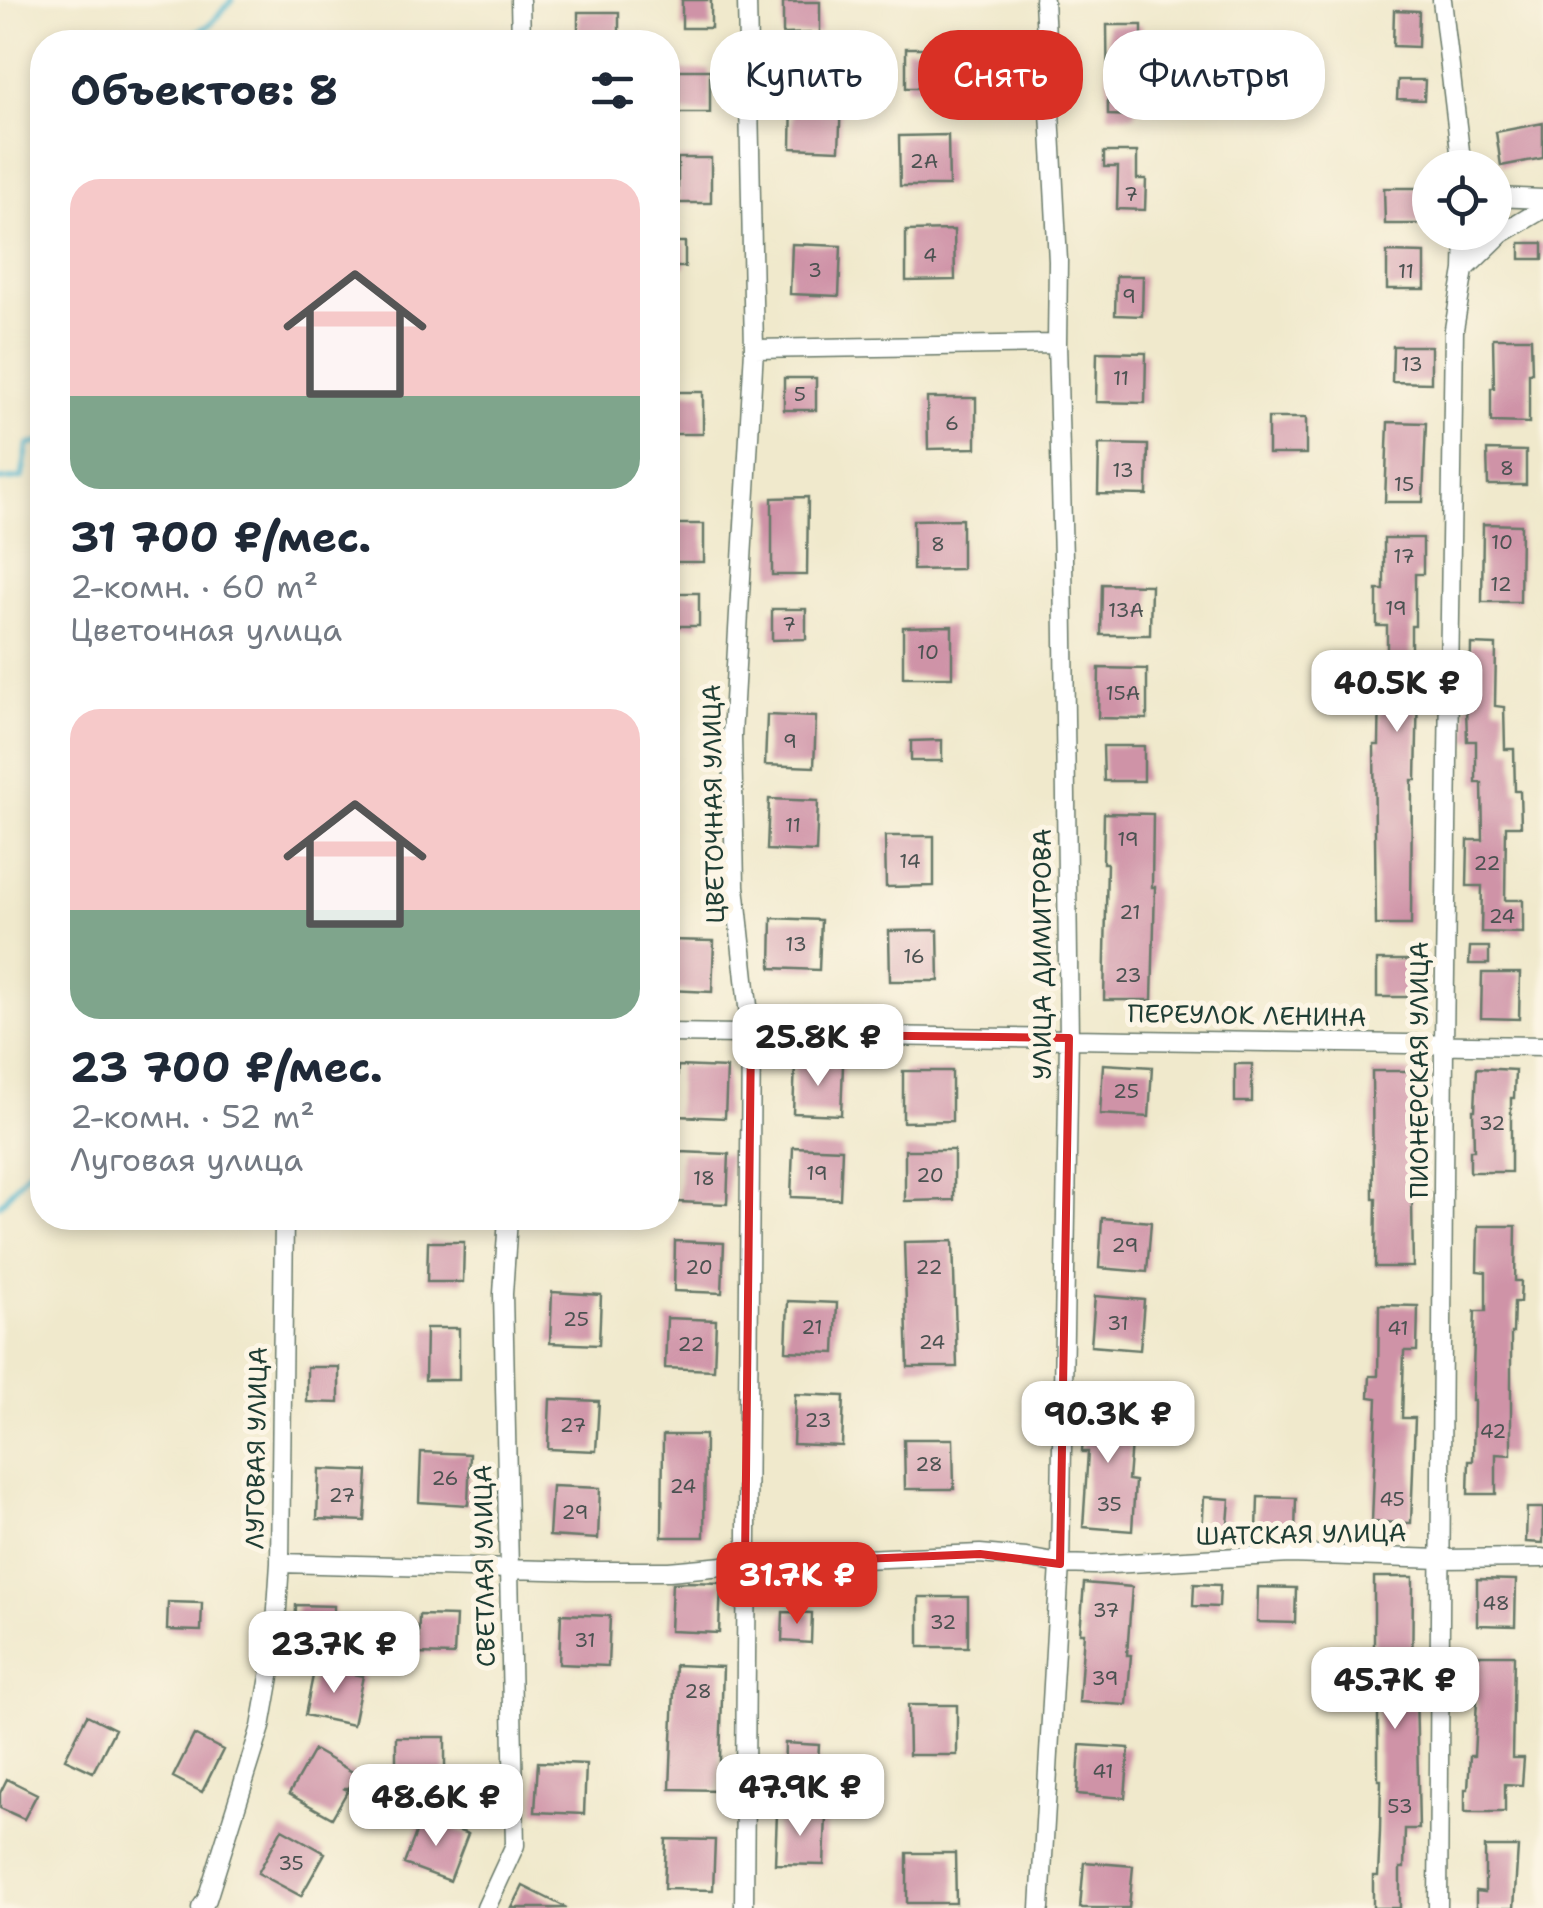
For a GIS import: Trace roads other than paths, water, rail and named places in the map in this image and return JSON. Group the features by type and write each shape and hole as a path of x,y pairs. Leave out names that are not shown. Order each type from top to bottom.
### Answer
{"street":[{"path":"520,0 521,30"},
{"name":"ЦВЕТОЧНАЯ УЛИЦА","path":"744,1908 751,1034 735,886 732,736 754,349 746,0"},
{"name":"УЛИЦА ДИМИТРОВА","path":"1040,1908 1060,1564 1069,1038 1057,242 1044,0"},
{"path":"1442,0 1460,150"},
{"path":"1512,198 1543,199"},
{"path":"1464,270 1501,234 1543,209"},
{"name":"ПИОНЕРСКАЯ УЛИЦА","path":"1438,1908 1454,329 1465,250"},
{"path":"754,349 1058,344"},
{"name":"ПЕРЕУЛОК ЛЕНИНА","path":"680,1032 1543,1046"},
{"name":"ЛУГОВАЯ УЛИЦА","path":"202,1908 261,1727 274,1654 280,1563 284,1230"},
{"name":"СВЕТЛАЯ УЛИЦА","path":"486,1908 515,1845 503,1294 507,1230"},
{"name":"ШАТСКАЯ УЛИЦА","path":"280,1563 669,1571 980,1554 1060,1564 1290,1554 1543,1558"}],"waterway":[{"path":"200,30 210,25 232,0"},
{"path":"0,480 22,478 30,445"},
{"path":"0,1205 30,1169"}]}
